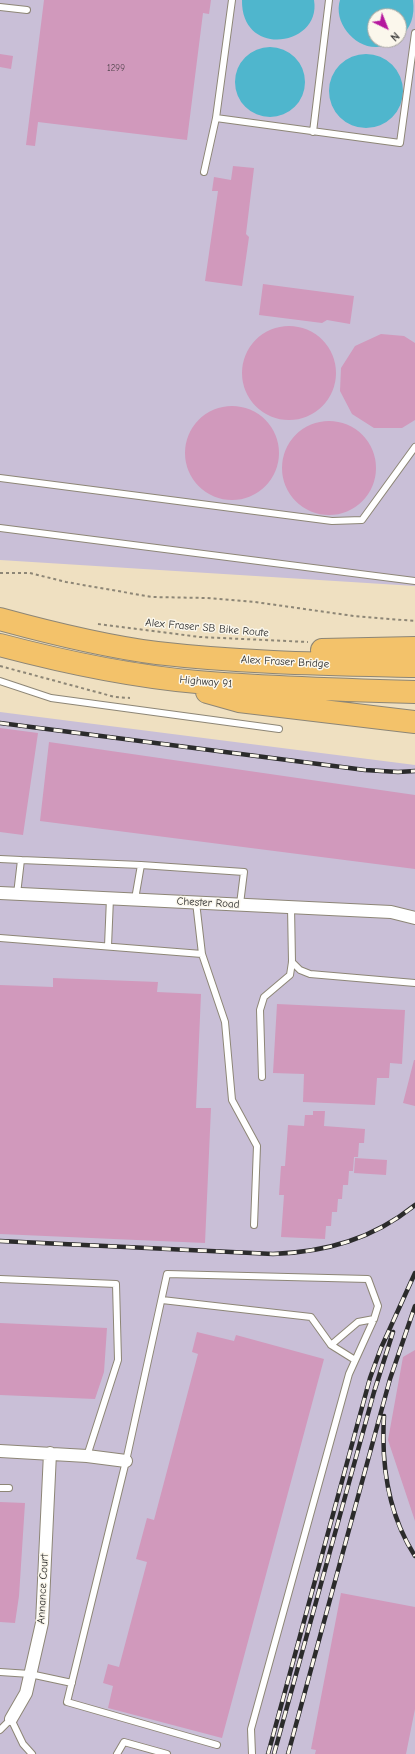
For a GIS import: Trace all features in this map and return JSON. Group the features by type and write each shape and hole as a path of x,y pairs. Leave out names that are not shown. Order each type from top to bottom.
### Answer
{"highway":[{"path":"0,619 70,636 156,652 415,648"},
{"name":"Highway 91","path":"0,645 64,660 152,676 243,685 415,692"},
{"name":"Alex Fraser Bridge","path":"156,652 294,663 415,666"},
{"path":"152,676 239,701 415,722"}],"street":[{"name":"Chester Road","path":"0,893 391,912 415,918"},
{"path":"0,1451 50,1453 126,1460"},
{"name":"Annance Court","path":"11,1719 26,1693 42,1623 50,1453"}],"lane":[{"path":"204,172 216,118 232,0"},
{"path":"313,132 329,0"},
{"path":"0,7 27,10"},
{"path":"216,118 400,143 415,33"},
{"path":"0,478 332,521 362,520 415,447"},
{"path":"0,528 415,581"},
{"path":"0,681 51,698 279,729"},
{"path":"0,859 141,865 244,872 240,904"},
{"path":"17,894 21,860"},
{"path":"135,899 141,865"},
{"path":"108,946 110,898"},
{"path":"196,902 202,954 225,1022 232,1100 257,1146 254,1225"},
{"path":"262,1077 260,1010 264,997 290,975 292,962 291,907"},
{"path":"0,938 202,954"},
{"path":"292,962 300,970 323,976 415,983"},
{"path":"217,1745 67,1702 126,1460 167,1274 368,1279 378,1306 374,1319 349,1374 251,1729 252,1754"},
{"path":"0,1279 116,1284 118,1360 87,1456"},
{"path":"162,1300 311,1317 331,1345 356,1360"},
{"path":"331,1345 358,1322 374,1319"},
{"path":"0,1488 9,1488"},
{"path":"0,1672 30,1674 72,1683"},
{"path":"0,1730 11,1719 22,1744 32,1754"},
{"path":"117,1754 124,1742 167,1754"}],"path":[{"path":"0,572 30,573 66,582 152,597 207,598 255,602 354,616 415,621"},
{"name":"Alex Fraser SB Bike Route","path":"91,623 156,633 200,637 308,642"}],"shaded area":[{"path":"0,0 415,0 415,586 0,560"},
{"path":"0,712 415,765 415,1754 0,1754"}],"water":[{"path":"242,0 314,0 313,16 306,28 294,36 281,39 266,38 254,31 245,19"},
{"path":"340,0 413,0 413,16 407,31 407,8 367,8 367,45 353,38 347,32 340,17"},
{"path":"263,47 277,47 290,53 299,62 305,75 303,95 295,107 277,117 263,117 250,111 241,102 235,89 235,75 241,62 250,53"},
{"path":"366,54 387,60 397,70 403,91 397,112 387,122 366,128 345,122 335,112 329,91 335,70 345,60"}],"building":[{"path":"44,0 211,0 209,14 203,13 187,140 38,122 35,146 26,145"},
{"path":"0,54 13,56 11,69 0,67"},
{"path":"233,166 254,168 246,234 249,237 242,286 205,281 218,191 212,191 214,177 231,180"},
{"path":"263,284 354,296 350,324 327,320 322,323 259,315"},
{"path":"289,326 307,329 323,339 333,355 336,373 333,391 323,407 307,417 289,420 271,417 255,407 245,391 242,373 245,355 255,339 271,329"},
{"path":"381,334 404,336 415,343 415,420 402,428 374,428 352,414 340,391 341,368 355,346"},
{"path":"223,406 241,406 250,409 266,419 276,435 279,444 279,462 276,471 266,487 250,497 241,500 223,500 214,497 198,487 188,471 185,462 185,444 188,435 198,419 214,409"},
{"path":"329,421 347,424 363,434 373,450 376,468 373,486 363,502 347,512 329,515 311,512 295,502 285,486 282,468 285,450 295,434 311,424"},
{"path":"0,728 38,733 23,835 0,832"},
{"path":"49,742 415,795 415,869 40,821"},
{"path":"53,978 158,982 157,992 201,994 196,1108 211,1108 205,1243 0,1234 0,985 53,987"},
{"path":"277,1004 405,1010 402,1064 390,1063 389,1078 377,1078 375,1105 303,1102 304,1074 273,1073"},
{"path":"415,1060 415,1106 403,1103"},
{"path":"313,1111 325,1111 324,1126 365,1129 364,1143 359,1143 358,1157 354,1157 353,1171 349,1171 348,1185 343,1185 342,1199 338,1199 337,1212 332,1212 331,1226 326,1226 325,1239 281,1237 284,1195 279,1195 281,1166 285,1166 288,1125 304,1126 305,1115 313,1115"},
{"path":"355,1158 387,1160 386,1175 354,1173"},
{"path":"0,1323 107,1328 104,1372 95,1399 0,1395"},
{"path":"197,1332 234,1341 236,1335 324,1359 222,1738 108,1708 113,1686 103,1683 108,1664 119,1667 147,1562 136,1559 147,1518 154,1520 198,1354 192,1352"},
{"path":"415,1350 415,1521 388,1440 403,1357"},
{"path":"0,1502 25,1503 19,1596 15,1623 0,1622"},
{"path":"341,1593 415,1607 415,1709 406,1754 315,1754 316,1750 311,1749"}],"railway":[{"path":"0,723 365,770 398,772 415,771"},
{"path":"0,1241 273,1254 293,1253 330,1247 366,1235 383,1227 415,1205"},
{"path":"268,1754 370,1378 381,1348 415,1273"},
{"path":"288,1754 390,1379 415,1306"},
{"path":"274,1754 374,1392 393,1332"},
{"path":"384,1416 383,1435 385,1471 388,1489 398,1523 415,1556"}]}
